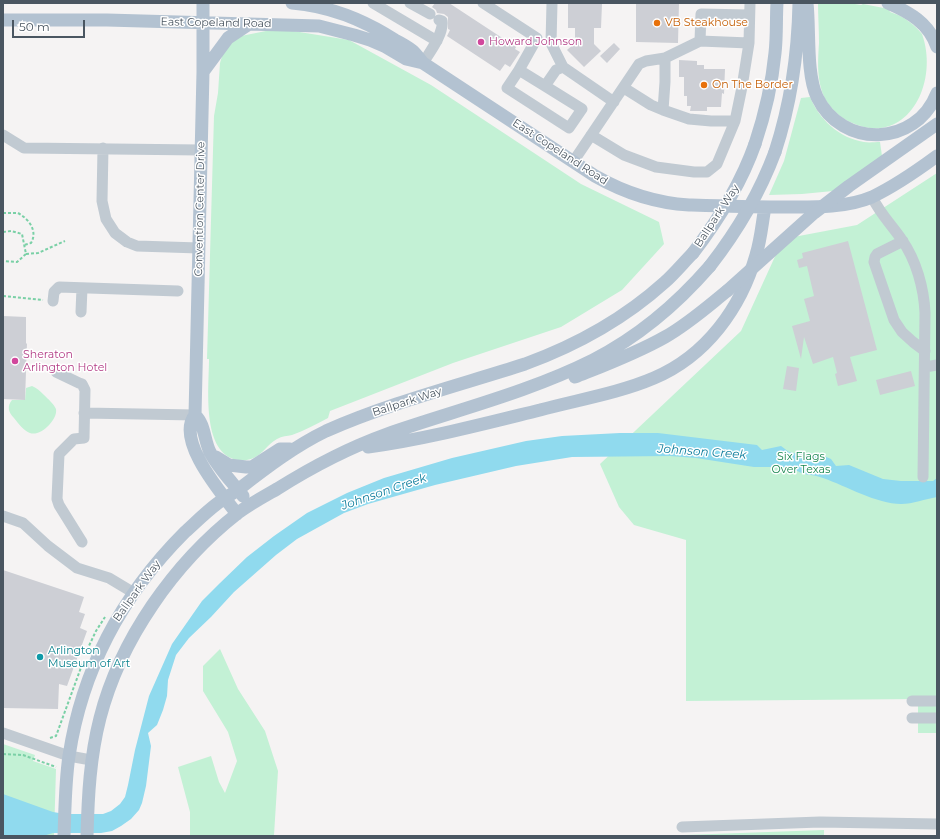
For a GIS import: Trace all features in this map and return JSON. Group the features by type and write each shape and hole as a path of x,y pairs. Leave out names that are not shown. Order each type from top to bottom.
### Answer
{"main road":[{"name":"Convention Center Drive","path":"203,3 203,72 195,415 192,419 190,436 202,466 237,514"},
{"name":"East Copeland Road","path":"292,3 314,6 354,18 385,34 412,51 423,63 572,162 608,184 649,200 674,204 765,207 831,206 851,203 872,196 918,170 937,156"},
{"name":"Ballpark Way","path":"64,836 69,756 77,718 91,673 114,623 143,580 179,539 225,498 294,450 324,432 358,418 548,356 582,341 621,317 667,280 693,253 705,237 725,208 743,175 764,118 770,88 775,52 777,3"},
{"name":"Ballpark Way","path":"87,836 91,760 100,717 110,685 128,645 151,606 189,559 237,514 314,467 351,449 386,434 481,404 564,373 615,348 666,310 692,286 710,266 737,230 751,206 776,152 790,102 804,22 799,3"},
{"path":"808,3 804,22 814,91 827,113 846,128 863,134 872,135 890,134 898,131 912,124 924,114 933,102 937,93"},
{"path":"888,3 906,11 919,20 930,32 937,47"},
{"name":"East Copeland Road","path":"3,20 307,25 323,27 370,40 384,46 406,59 423,63"},
{"path":"203,72 228,38 250,24"},
{"path":"481,404 517,397 561,383 630,355 653,344 680,328 727,291 814,213 849,186 937,124"},
{"path":"351,449 396,443 511,417 631,386 654,378 675,367 694,354 709,339 728,317 742,293 756,254 765,207"},
{"name":"Convention Center Drive","path":"195,415 200,419 207,445 211,453 250,505"},
{"path":"211,453 224,463 234,467 246,467 252,466 280,449 294,450"},
{"path":"134,593 151,606"}],"lane":[{"path":"373,3 437,41"},
{"path":"410,3 442,21 442,26 437,41 423,63"},
{"path":"483,3 537,38 507,88 569,128 582,109 519,70"},
{"path":"552,3 551,43 563,67 614,102"},
{"path":"591,135 624,154 656,167 694,172 707,172 717,164 734,121 742,88 749,43 750,3"},
{"path":"700,41 701,14 749,15"},
{"path":"572,162 639,64 646,61 665,58 700,41 749,43"},
{"path":"663,110 665,58"},
{"path":"545,86 556,70 563,67"},
{"path":"624,88 651,105 689,119 734,121"},
{"path":"3,135 24,148 201,150"},
{"path":"103,148 102,201 106,218 115,232 128,242 137,246 199,248"},
{"path":"872,196 879,212 903,241 918,273 924,293 925,367 923,477"},
{"path":"903,241 877,254 874,262 894,320 902,332 925,351"},
{"path":"48,300 59,288 178,291"},
{"path":"81,312 82,288"},
{"path":"925,367 937,365"},
{"path":"56,372 79,382 84,387 84,438 74,439 59,454 57,499 59,505 82,542"},
{"path":"84,413 195,415"},
{"path":"3,516 23,523 48,546 77,568 110,578 134,593"},
{"path":"912,701 937,701"},
{"path":"912,718 937,718"},
{"path":"3,733 69,756 91,760"},
{"path":"682,827 820,822 937,824"}],"path":[{"path":"3,213 18,213 31,224 33,229 33,240 31,243 24,245"},
{"path":"3,232 11,231 22,234 26,254"},
{"path":"3,261 17,262 26,254 38,253 65,241"},
{"path":"3,296 48,300"},
{"path":"87,652 96,631 107,614"},
{"path":"45,739 56,736 84,658"},
{"path":"3,754 22,756 53,765 58,769"}],"green space":[{"path":"818,3 863,4 889,9 890,12 915,26 922,34 926,53 926,73 922,91 914,107 902,119 887,127 870,128 850,122 836,112 828,103 823,93 819,77"},
{"path":"287,30 349,40 431,85 581,184 659,222 664,244 622,290 561,327 453,363 330,411 328,418 292,435 277,439 259,455 251,459 236,460 231,458 222,451 215,441 211,428 208,399 209,359 207,359 214,116 218,93 220,63 225,46 241,36 266,31"},
{"path":"810,97 824,120 838,132 855,140 880,142 882,156 833,191 769,195 784,161 801,98"},
{"name":"Six Flags Over Texas","path":"937,173 937,733 918,733 918,699 686,701 686,540 634,525 619,507 600,464 741,331 783,239 857,225"},
{"path":"32,386 41,392 56,409 54,418 48,427 34,434 23,429 9,411 9,404 12,400 25,400 26,388"},
{"path":"220,649 238,689 265,731 278,771 274,835 277,836 190,836 190,812 178,767 211,756 219,782 225,793 237,761 228,732 203,691 203,666"},
{"path":"3,744 35,755 33,761 56,769 54,836 3,836"},
{"path":"824,830 824,836 684,836 684,835"}],"water":[{"name":"Johnson Creek","path":"658,433 757,445 762,450 781,446 789,452 803,455 817,453 831,459 836,466 849,465 883,479 901,481 933,481 937,478 937,497 901,504 882,501 823,478 803,474 792,467 754,467 696,458 670,456 572,457 516,466 435,485 368,504 344,513 297,539 276,555 234,592 189,638 176,655 168,680 167,696 163,710 157,725 148,733 151,746 146,786 142,803 139,810 131,819 112,831 101,833 53,833 43,836 3,836 3,794 53,812 65,814 103,814 111,811 120,804 125,797 149,696 172,644 202,601 220,583 247,557 307,513 347,493 384,478 452,458 526,441 562,436"}],"building":[{"name":"Howard Johnson","path":"435,3 449,3 516,47 515,49 520,52 510,67 505,64 500,71 447,36 450,30 448,29 448,17 444,14 437,13 432,7"},
{"name":"VB Steakhouse","path":"636,3 679,3 678,43 636,42"},
{"path":"568,4 602,4 601,28 594,28 594,44 601,51 584,67 567,50 575,43 575,28 568,28"},
{"path":"614,43 620,49 607,63 600,56"},
{"name":"On The Border","path":"679,60 697,61 697,65 704,65 704,69 725,69 724,94 722,93 721,107 707,107 707,111 690,111 691,106 687,106 687,96 684,96 684,77 679,77"},
{"path":"848,241 877,350 850,357 857,381 838,386 835,374 837,373 833,357 813,364 804,337 801,359 792,326 810,321 804,299 814,296 807,266 799,268 797,260 803,258 802,253"},
{"name":"Sheraton Arlington Hotel","path":"3,316 26,317 26,344 27,343 25,400 3,399"},
{"path":"787,366 799,368 796,391 783,389"},
{"path":"911,371 915,386 880,395 876,380"},
{"name":"Arlington Museum of Art","path":"3,570 84,597 79,612 85,614 80,628 87,631 67,686 59,684 58,709 3,708"}],"place":[{"name":"VB Steakhouse","path":"657,23"},
{"name":"Howard Johnson","path":"481,42"},
{"name":"On The Border","path":"704,85"},
{"name":"Sheraton Arlington Hotel","path":"15,361"},
{"name":"Arlington Museum of Art","path":"40,657"}]}
